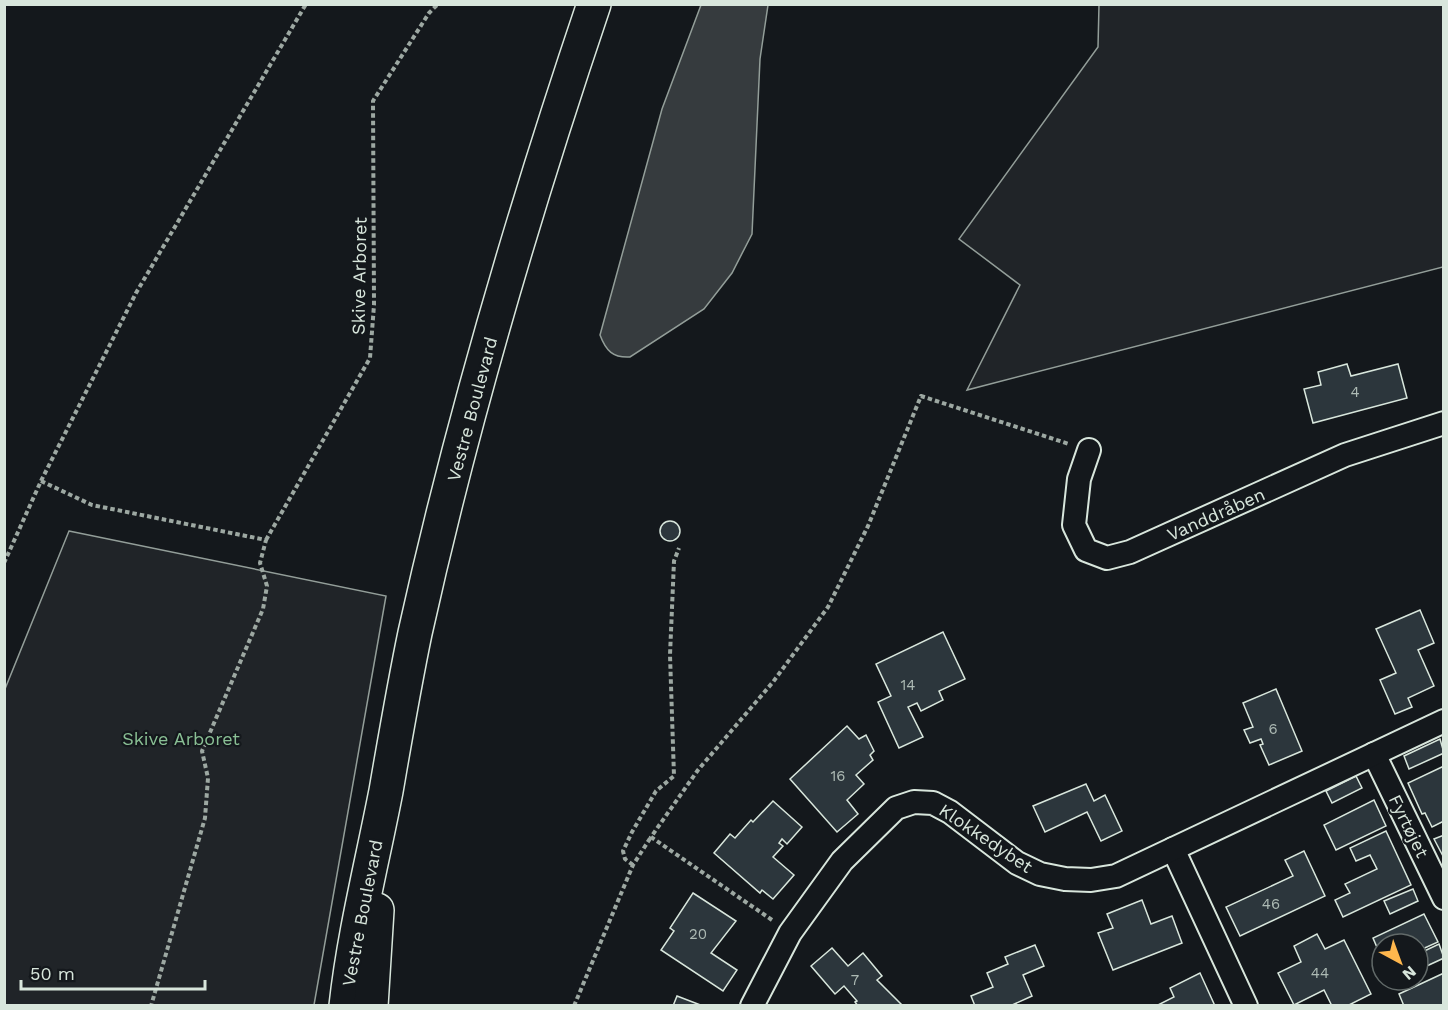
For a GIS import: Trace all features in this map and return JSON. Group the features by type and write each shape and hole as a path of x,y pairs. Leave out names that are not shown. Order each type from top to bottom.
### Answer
{"main road":[{"name":"Vestre Boulevard","path":"346,1005 352,949 380,821 415,634 478,378 559,108 594,4"},
{"name":"Vestre Boulevard","path":"371,1005 380,821"}],"street":[{"name":"Vanddråben","path":"1089,450 1079,479 1074,525 1086,550 1107,558 1130,552 1345,455 1443,423"},
{"name":"Klokkedybet","path":"752,1005 790,933 842,861 896,808 914,802 933,803 950,812 1017,863 1040,874 1065,879 1091,880 1116,876 1443,721"},
{"name":"Fyrtøjet","path":"1374,754 1443,898"},
{"path":"1173,849 1246,1005"}],"path":[{"path":"4,563 41,482 136,293 306,4"},
{"name":"Skive Arboret","path":"151,1005 205,818 208,778 202,751 263,609 267,586 260,563 266,540 370,358 374,305 372,101 429,13 438,4"},
{"path":"574,1005 633,865 698,770 773,682 828,607 868,526 921,396 1089,450"},
{"path":"41,482 92,505 266,540"},
{"path":"633,865 625,859 623,851 656,791 674,776 670,655 674,561 679,548"},
{"path":"651,837 790,933"}],"green space":[{"path":"1099,5 1443,5 1443,267 967,390 1020,285 959,239 1098,47"},
{"name":"Skive Arboret","path":"69,531 386,596 314,1005 5,1005 5,689"}],"shaded area":[{"path":"701,5 768,5 760,59 752,234 732,273 704,309 630,357 619,356 608,349 600,335 662,109"}],"building":[{"path":"1347,364 1351,376 1398,364 1407,398 1313,423 1304,389 1321,385 1318,372"},
{"path":"670,521 677,524 680,531 677,538 670,541 663,538 660,531 663,524"},
{"path":"1420,610 1434,643 1418,650 1434,686 1408,698 1412,707 1395,714 1380,680 1396,673 1376,629"},
{"path":"943,632 965,679 939,691 943,700 921,711 917,703 908,707 923,737 899,748 878,702 891,696 876,664"},
{"path":"1276,689 1302,751 1269,765 1260,745 1263,744 1261,739 1250,743 1244,730 1253,727 1243,703"},
{"path":"847,726 859,739 866,735 874,751 870,755 873,760 856,775 864,784 847,800 858,814 837,832 790,779"},
{"path":"1440,739 1444,753 1409,769 1404,756"},
{"path":"1444,766 1444,821 1432,827 1425,813 1422,814 1408,783"},
{"path":"1356,776 1362,788 1332,803 1326,791"},
{"path":"1086,784 1094,801 1105,795 1122,831 1101,841 1087,812 1045,832 1033,806"},
{"path":"1374,800 1386,826 1336,850 1324,825"},
{"path":"773,801 802,827 787,844 782,839 779,843 783,846 773,857 794,875 773,899 762,890 760,893 714,853 730,834 735,838"},
{"path":"1386,831 1411,885 1343,917 1335,900 1350,893 1345,884 1377,869 1370,855 1356,861 1350,848"},
{"path":"1444,835 1444,858 1434,839"},
{"path":"1304,851 1325,896 1240,936 1226,907 1293,876 1285,860"},
{"path":"1413,889 1418,901 1390,914 1384,901"},
{"path":"693,893 736,921 711,953 737,970 723,991 661,950 674,931 670,928"},
{"path":"1142,900 1151,924 1172,916 1182,943 1113,970 1098,933 1113,928 1107,914"},
{"path":"1424,914 1438,942 1430,946 1430,932 1386,932"},
{"path":"1317,934 1325,949 1344,940 1371,994 1347,1006 1332,1006 1324,990 1294,1005 1278,973 1301,962 1294,946"},
{"path":"1439,944 1444,958 1430,964 1430,948"},
{"path":"1035,945 1044,966 1023,975 1032,996 1010,1006 975,1006 971,996 993,987 987,973 1008,964 1005,957"},
{"path":"832,948 848,966 863,953 882,976 877,980 903,1006 858,1006 855,1002 857,1001 844,986 835,994 811,966"},
{"path":"1200,973 1215,1006 1156,1006 1174,997 1170,988"},
{"path":"1444,973 1444,1006 1404,1006 1399,994 1430,992 1430,980"},
{"path":"677,996 703,1006 673,1006"}]}
